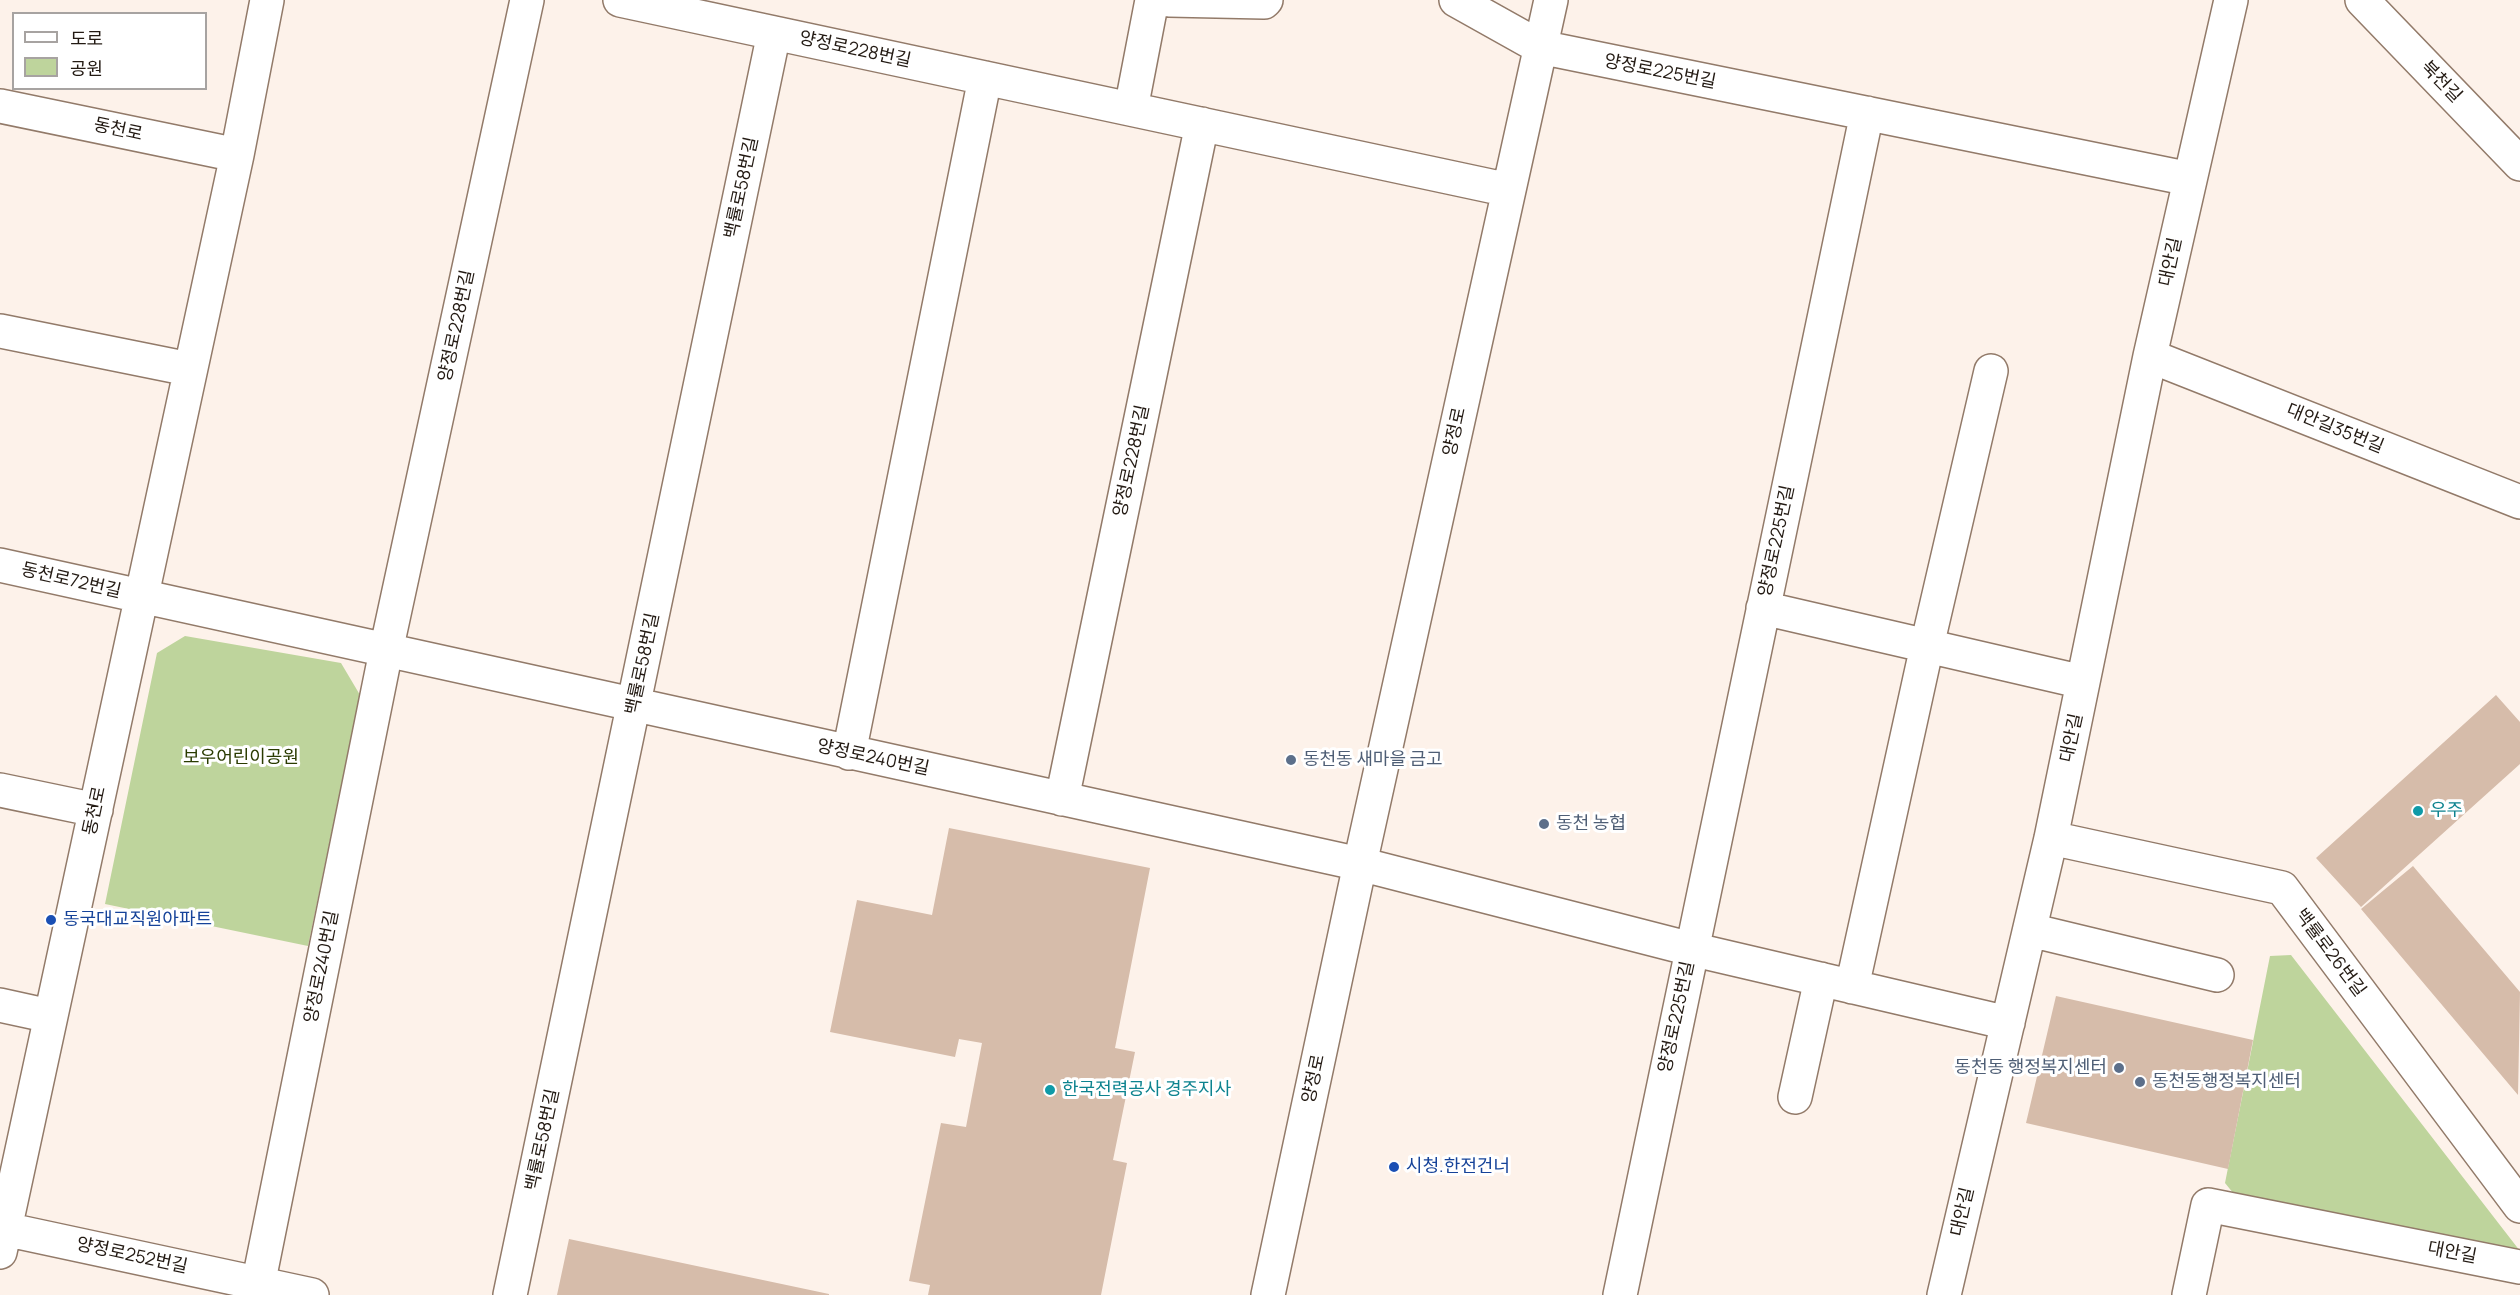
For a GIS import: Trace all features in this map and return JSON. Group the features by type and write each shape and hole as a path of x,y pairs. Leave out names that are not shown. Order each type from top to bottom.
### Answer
{"street":[{"name":"동천로","path":"2,1236 237,155 267,0"},
{"name":"양정로228번길","path":"386,651 527,0"},
{"name":"양정로228번길","path":"620,0 1509,190"},
{"path":"1131,109 1152,0"},
{"path":"1169,0 1264,2 1266,0"},
{"name":"양정로225번길","path":"1456,0 1540,47 1867,114 1620,1295"},
{"name":"양정로","path":"1268,1295 1360,864 1551,0"},
{"name":"대안길","path":"1944,1295 2051,838 2150,356 2231,0"},
{"name":"북천길","path":"2362,0 2520,164"},
{"name":"백률로58번길","path":"510,1295 774,33"},
{"path":"849,753 985,78"},
{"name":"동천로","path":"0,106 237,155"},
{"path":"1867,114 2190,179"},
{"name":"양정로228번길","path":"1062,799 1202,124"},
{"path":"0,331 189,369"},
{"name":"대안길35번길","path":"2150,356 2520,502"},
{"path":"1852,987 1927,646 1991,371"},
{"name":"동천로72번길","path":"0,565 141,597"},
{"name":"양정로240번길","path":"141,597 1360,864"},
{"path":"1762,608 2083,682"},
{"name":"양정로240번길","path":"257,1289 386,651"},
{"path":"0,790 96,810"},
{"name":"백률로26번길","path":"2051,838 2282,888 2520,1206"},
{"path":"1360,864 1691,949 2008,1023"},
{"path":"2030,930 2217,975"},
{"path":"1796,1097 1821,979"},
{"path":"0,1005 50,1016"},
{"name":"대안길","path":"2189,1295 2208,1205 2520,1267"},
{"name":"양정로252번길","path":"2,1236 257,1289 312,1295"}],"green space":[{"name":"보우어린이공원","path":"185,636 341,663 360,695 308,946 105,904 157,653"},
{"path":"2291,955 2520,1251 2238,1199 2225,1183 2270,956"}],"building":[{"name":"우주","path":"2496,695 2520,722 2520,764 2361,907 2316,858"},
{"name":"한국전력공사 경주지사","path":"949,828 1150,868 1115,1048 1135,1052 1113,1160 1127,1163 1101,1295 928,1295 930,1285 909,1281 941,1123 966,1127 982,1043 959,1039 955,1057 830,1032 857,900 932,915"},
{"name":"우주","path":"2413,866 2520,992 2518,1095 2361,909"},
{"name":"동천동행정복지센터","path":"2056,996 2253,1040 2228,1169 2026,1123"},
{"path":"569,1239 829,1294 829,1295 557,1295"}],"place":[{"name":"동천동 새마을 금고","path":"1291,760"},
{"name":"우주","path":"2418,811"},
{"name":"동천 농협","path":"1544,824"},
{"name":"동국대교직원아파트","path":"51,920"},
{"name":"동천동 행정복지센터","path":"2119,1068"},
{"name":"동천동행정복지센터","path":"2140,1082"},
{"name":"한국전력공사 경주지사","path":"1050,1090"},
{"name":"시청.한전건너","path":"1394,1167"}]}
